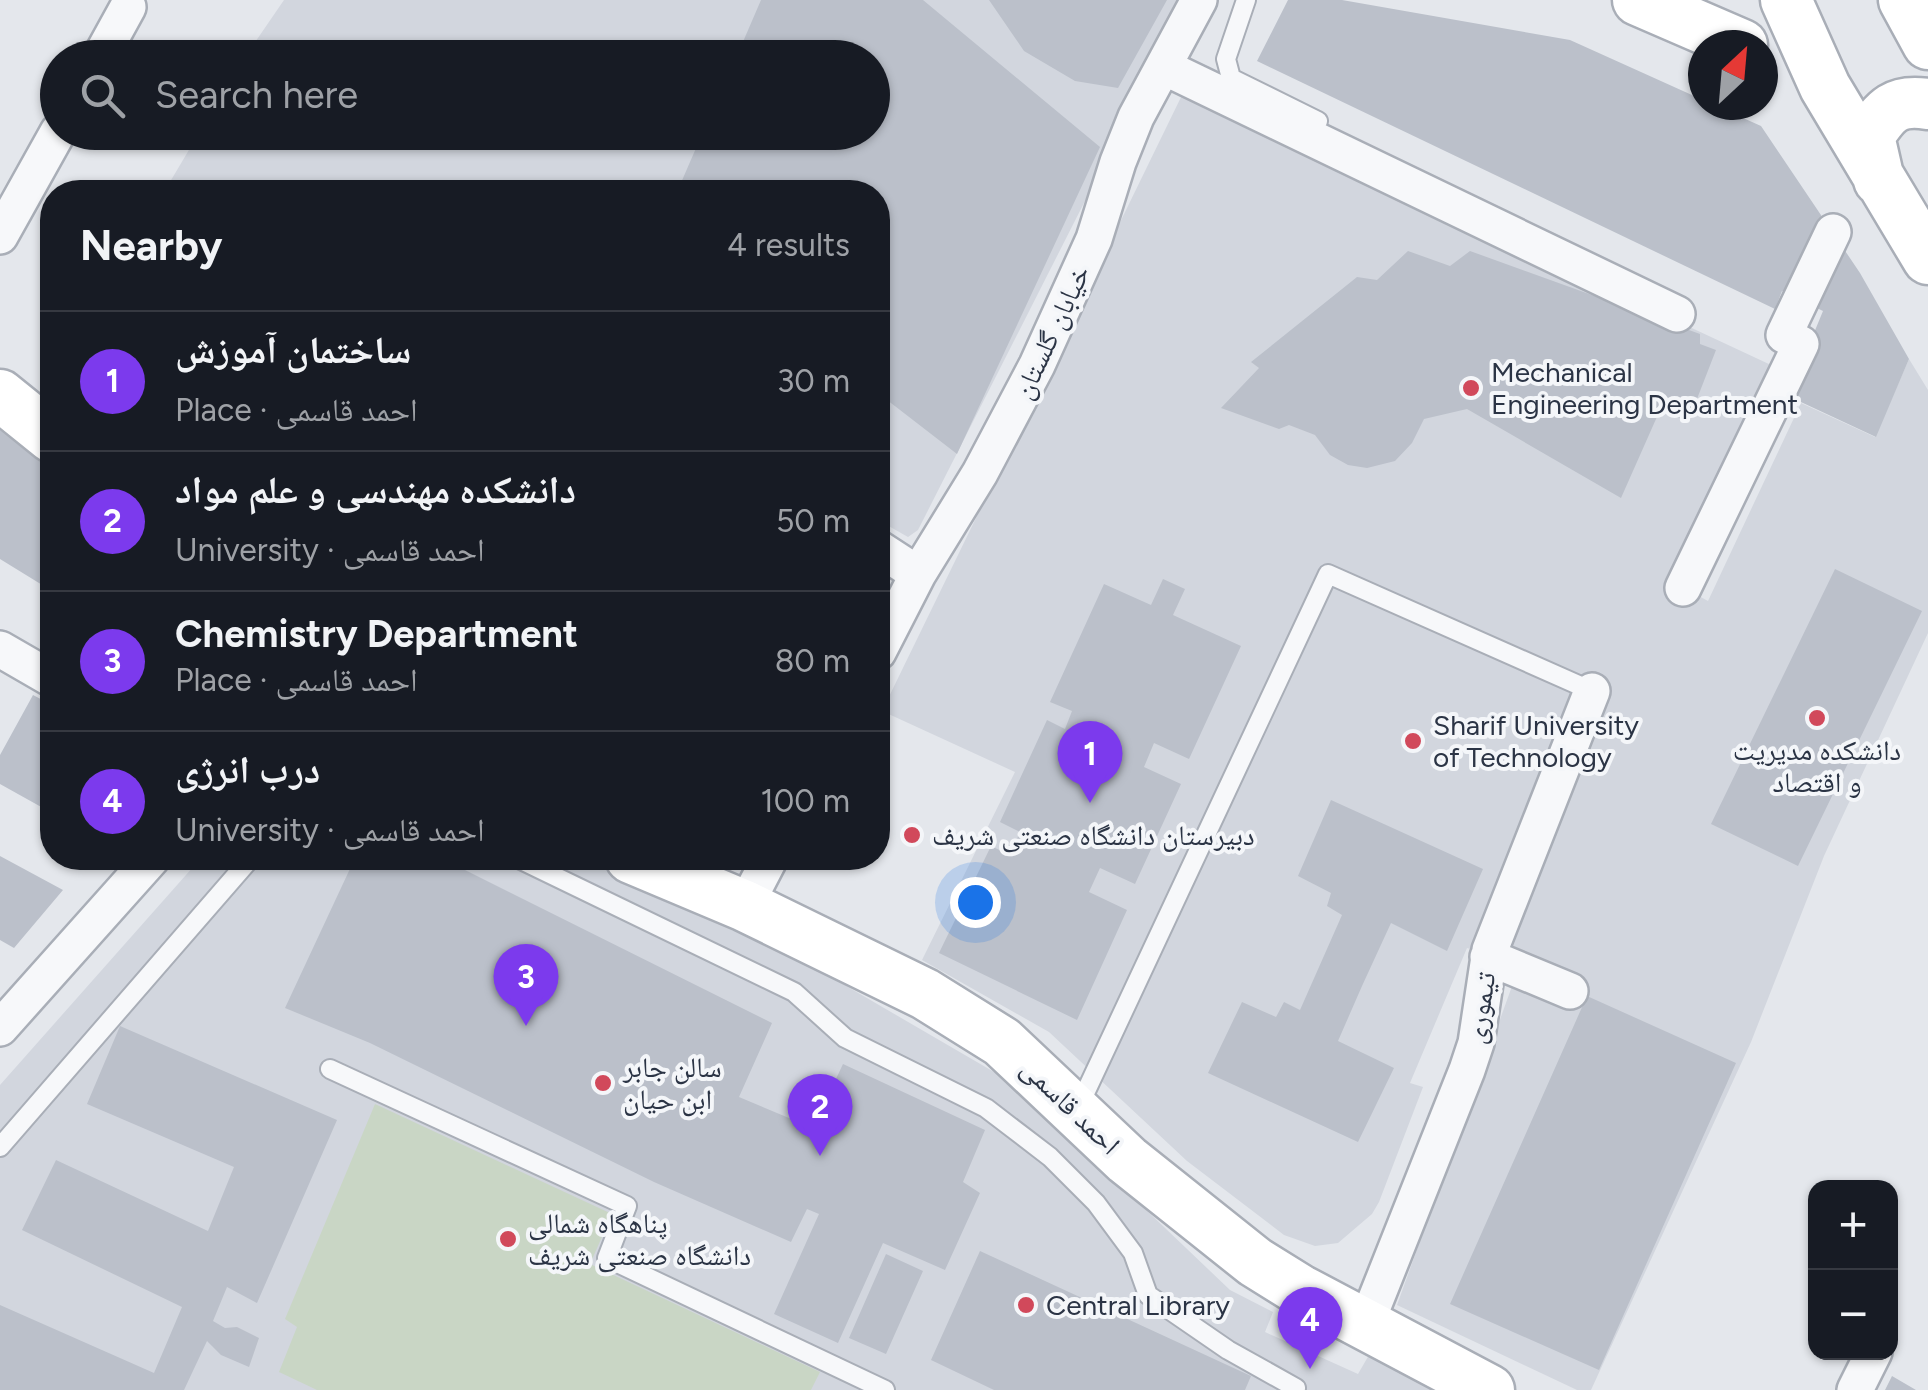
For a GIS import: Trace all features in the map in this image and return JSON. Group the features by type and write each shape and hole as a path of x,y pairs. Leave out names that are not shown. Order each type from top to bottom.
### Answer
{"street":[{"name":"خیابان گلستان","path":"890,629 1037,365 1094,239 1136,117 1199,0"},
{"path":"1638,0 1707,30"},
{"path":"1786,0 1825,88 1928,259"},
{"path":"1904,0 1928,44"},
{"path":"110,40 128,8"},
{"path":"1778,64 1825,88"},
{"path":"1164,67 1677,314"},
{"path":"1880,182 1869,136 1882,116 1900,103 1928,104"},
{"path":"0,236 48,150"},
{"path":"1683,588 1801,344 1784,335 1833,232"},
{"path":"0,396 40,428"},
{"path":"890,556 918,574"},
{"path":"0,649 40,672"},
{"name":"تیموری","path":"1366,1324 1472,1057 1488,957 1592,691"},
{"path":"1,1027 141,870"},
{"name":"احمد قاسمی","path":"659,870 744,906 925,994 1002,1042 1127,1160 1255,1262 1489,1390"},
{"path":"744,906 764,870"},
{"path":"1488,957 1570,991"},
{"path":"1855,1390 1870,1360"}],"lane":[{"path":"1246,0 1226,59 1231,78 1318,121"},
{"path":"1076,1111 1328,574 1592,691"},
{"path":"0,1147 240,870"},
{"path":"542,870 794,992 845,1038 986,1108 1050,1157 1096,1203 1133,1252 1148,1295 1228,1350 1297,1389"},
{"path":"330,1068 627,1206 607,1258 885,1390"}],"shaded area":[{"path":"284,0 1187,0 918,530 908,537 890,527 890,180 171,180 189,150 890,150 890,40 257,40"},
{"name":"Sharif University of Technology","path":"1184,91 1771,365 1675,583 1708,601 1801,403 1875,437 1909,359 1928,390 1928,633 1824,856 1751,1042 1591,1390 1577,1390 1397,1305 1520,964 1467,948 1410,1083 1423,1087 1372,1214 1338,1243 1315,1246 1284,1235 1187,1161 1049,1032 922,960 1015,772 890,715 890,695"},
{"path":"190,870 611,870 805,962 1013,1083 1230,1290 1273,1312 1265,1332 1358,1374 1369,1355 1436,1390 0,1390 0,1085"}],"green space":[{"path":"375,1104 612,1214 590,1264 820,1372 811,1390 317,1390 279,1372 297,1327 285,1319"}],"building":[{"path":"761,0 923,0 1100,147 957,454 890,402 890,180 682,180 695,150 890,150 890,40 744,40"},
{"path":"989,0 1167,0 1118,88 1075,81 1024,51"},
{"path":"1288,0 1342,0 1570,40 1688,93 1688,120 1748,120 1761,126 1860,273 1909,359 1876,437 1788,396 1823,311 1782,291 1775,309 1257,61"},
{"name":"Mechanical Engineering Department","path":"1408,251 1450,266 1470,251 1700,334 1700,344 1716,350 1688,422 1660,410 1621,498 1467,409 1424,419 1412,443 1395,461 1367,468 1348,465 1330,455 1315,435 1289,425 1279,429 1221,408 1259,368 1251,362 1357,277 1377,280"},
{"path":"0,422 40,454 40,584 0,559"},
{"name":"دانشکده مدیریت و اقتصاد","path":"1835,569 1922,611 1798,866 1711,824"},
{"path":"1163,579 1185,589 1173,615 1241,646 1189,759 1154,743 1144,767 1181,784 1135,884 1100,868 1089,892 1127,910 1077,1020 939,953 991,846 1010,855 1020,832 1000,822 1047,720 1065,729 1072,711 1050,702 1104,584 1151,605"},
{"path":"33,695 40,699 40,806 0,784 0,755"},
{"path":"1331,800 1483,869 1447,951 1391,923 1362,986 1338,1041 1394,1068 1358,1142 1208,1073 1242,1002 1276,1017 1284,1002 1300,1010 1342,915 1327,906 1331,893 1298,876"},
{"path":"0,856 63,890 14,948 0,940"},
{"path":"349,870 465,870 772,1023 739,1097 813,1128 843,1064 985,1130 963,1182 980,1193 945,1270 883,1243 838,1343 774,1314 819,1214 807,1209 791,1242 654,1182 370,1043 285,1008"},
{"path":"1587,996 1736,1063 1599,1370 1450,1304"},
{"path":"120,1026 337,1120 257,1303 227,1287 213,1321 259,1338 249,1367 221,1355 207,1341 184,1390 0,1390 0,1305 154,1373 182,1307 22,1230 56,1160 208,1231 234,1167 87,1104"},
{"name":"Central Library","path":"980,1251 1251,1376 1245,1390 994,1390 931,1360"},
{"path":"886,1254 923,1271 886,1354 849,1338"},
{"path":"1892,1376 1916,1390 1885,1390"}],"place":[{"name":"Mechanical Engineering Department","path":"1471,388"},
{"name":"دانشکده مدیریت و اقتصاد","path":"1817,718"},
{"name":"Sharif University of Technology","path":"1413,741"},
{"name":"ساختمان آموزش","path":"1090,803"},
{"name":"دبیرستان دانشگاه صنعتی شریف","path":"912,835"},
{"name":"Chemistry Department","path":"526,1026"},
{"name":"سالن جابر ابن حیان","path":"603,1083"},
{"name":"دانشکده مهندسی و علم مواد","path":"820,1156"},
{"name":"پناهگاه شمالی دانشگاه صنعتی شریف","path":"508,1239"},
{"name":"Central Library","path":"1026,1305"},
{"name":"درب انرژی","path":"1310,1369"}]}
